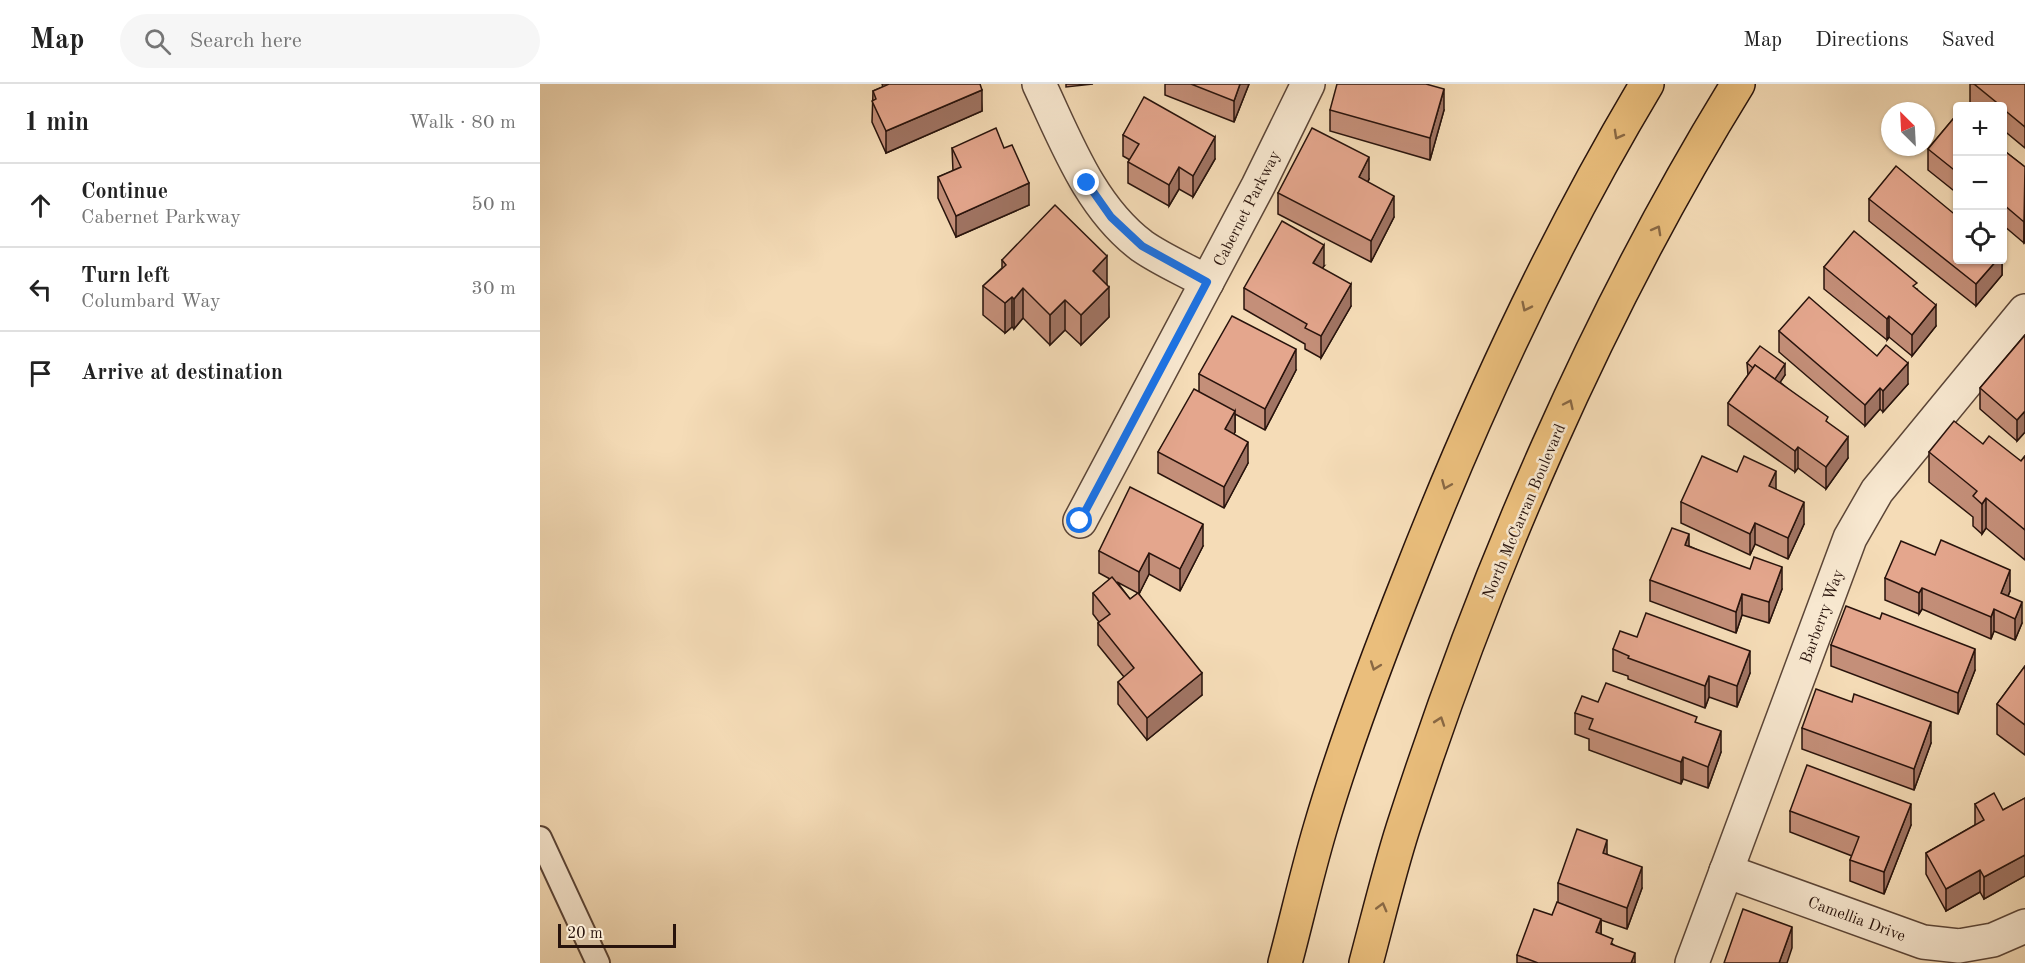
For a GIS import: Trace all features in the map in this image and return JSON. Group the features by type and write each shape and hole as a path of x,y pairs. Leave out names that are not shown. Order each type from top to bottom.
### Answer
{"main road":[{"path":"1285,963 1320,828 1373,669 1435,512 1487,388 1554,249 1647,84"},
{"name":"North McCarran Boulevard","path":"1366,963 1402,830 1451,690 1530,486 1612,312 1738,84"}],"street":[{"path":"1039,84 1087,183 1111,217 1142,246 1207,282"},
{"name":"Cabernet Parkway","path":"1080,521 1258,186 1308,84"},
{"name":"Barberry Way","path":"1692,963 1850,538 1877,491 2025,311"},
{"name":"Camellia Drive","path":"1726,871 1923,942 1959,946 1993,940 2025,926"}],"lane":[{"path":"540,838 598,963"}],"building":[{"path":"889,84 980,84 982,90 886,131 872,101 876,99 873,91"},
{"path":"1191,84 1240,84 1234,101"},
{"path":"1337,84 1426,84 1444,89 1430,138 1330,110"},
{"path":"1974,84 2025,84 2025,127 2007,112 2007,102 1996,102"},
{"path":"1144,97 1215,137 1193,176 1179,167 1169,185 1128,162 1139,144 1123,135"},
{"path":"1953,119 1953,169 1935,155 1935,141"},
{"path":"996,128 1004,148 1012,145 1029,183 956,216 938,177 961,167 952,148"},
{"path":"1312,128 1369,157 1359,177 1394,196 1371,241 1278,193"},
{"path":"2007,153 2025,167 2024,222 2007,208"},
{"path":"1896,166 1953,213 1953,264 1994,264 1976,284 1869,199"},
{"path":"1055,205 1107,256 1093,271 1109,287 1081,315 1065,300 1050,315 1023,288 1014,299 1012,297 1005,303 983,286 1006,265 1002,260"},
{"path":"1282,221 1324,245 1313,263 1351,284 1321,336 1305,328 1307,324 1244,288"},
{"path":"1854,231 1917,283 1913,286 1936,305 1912,335 1889,316 1887,319 1824,267"},
{"path":"1809,297 1877,356 1886,345 1908,363 1883,391 1880,388 1865,405 1779,331"},
{"path":"1232,316 1296,349 1265,409 1199,374"},
{"path":"2025,335 2025,411 2017,420 1980,388"},
{"path":"1760,346 1785,364 1775,379 1755,365 1753,368 1747,363"},
{"path":"1755,365 1828,417 1826,421 1848,437 1826,467 1798,447 1795,451 1728,403"},
{"path":"1194,389 1235,411 1225,429 1248,442 1224,487 1158,452"},
{"path":"1954,421 1983,444 1989,436 2021,461 2025,456 2025,530 1986,498 1982,504 1973,496 1977,491 1929,452"},
{"path":"1702,456 1737,472 1744,456 1776,471 1769,486 1804,502 1788,538 1755,523 1750,534 1681,502"},
{"path":"1130,487 1203,524 1180,569 1149,553 1139,572 1099,551"},
{"path":"1672,528 1689,534 1685,545 1750,569 1754,557 1782,567 1769,602 1742,594 1736,612 1650,580"},
{"path":"1941,540 2010,570 2001,593 2022,602 2015,619 1994,609 1991,617 1922,588 1919,593 1885,578 1901,541 1935,555"},
{"path":"1112,577 1130,599 1138,593 1202,673 1147,718 1118,682 1134,668 1098,623 1110,614 1093,593"},
{"path":"1846,606 1880,619 1882,613 1975,649 1958,693 1831,645"},
{"path":"1646,613 1750,651 1737,686 1709,676 1705,686 1628,658 1629,656 1613,649 1620,631 1637,637"},
{"path":"2025,666 2025,725 1997,704"},
{"path":"1606,683 1697,717 1695,722 1721,731 1708,767 1683,757 1681,762 1589,729 1593,719 1575,713 1582,696 1598,702"},
{"path":"1816,689 1852,702 1854,694 1931,722 1914,769 1802,728"},
{"path":"1807,765 1911,804 1884,872 1850,860 1859,837 1790,811"},
{"path":"1994,793 2003,810 2025,798 2025,855 1984,877 1980,870 1946,889 1926,853 1984,820 1975,804"},
{"path":"1577,829 1607,840 1603,853 1642,867 1627,908 1558,883"},
{"path":"1557,902 1601,919 1596,932 1613,939 1611,944 1635,953 1631,963 1538,963 1517,955 1534,909 1552,915"},
{"path":"1743,909 1792,927 1779,963 1724,963"}],"route":[{"path":"1080,521 1207,282 1142,246 1111,217 1087,183"}]}
